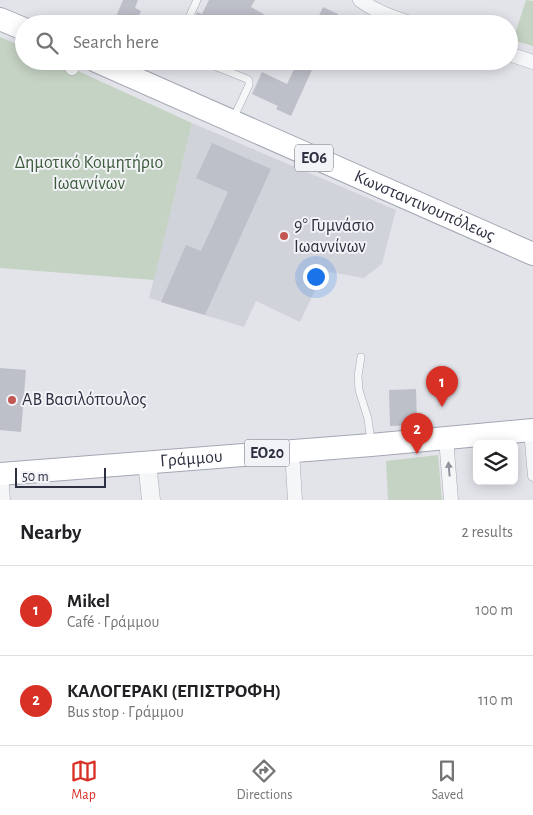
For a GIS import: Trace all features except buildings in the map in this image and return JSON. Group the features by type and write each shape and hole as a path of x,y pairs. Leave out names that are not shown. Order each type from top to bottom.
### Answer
{"main road":[{"path":"0,19 15,25"},
{"name":"Κωνσταντινουπόλεως","path":"116,70 533,254"},
{"name":"Γράμμου","path":"0,474 371,445 531,430"}],"street":[{"path":"360,0 386,15"},
{"path":"518,57 533,62"},
{"path":"531,430 533,476"},
{"path":"446,438 451,500"},
{"path":"292,451 294,500"},
{"path":"147,462 151,500"},
{"path":"0,474 3,500"}],"lane":[{"path":"190,15 197,0"},
{"path":"224,70 249,81 249,85 232,122"},
{"path":"361,357 358,376 359,390 368,418 371,445"}],"shaded area":[{"path":"192,123 396,210 382,264 364,278 324,271 300,322 256,301 244,327 149,298"}],"green space":[{"path":"526,0 533,1 533,46 518,42 518,25"},
{"name":"Δημοτικό Κοιμητήριο Ιωαννίνων","path":"0,37 15,43 15,70 76,70 192,123 154,280 0,268"},
{"path":"438,455 442,500 388,500 386,461"}],"place":[{"name":"9° Γυμνάσιο Ιωαννίνων","path":"284,236"},
{"name":"ΑΒ Βασιλόπουλος","path":"12,400"},
{"name":"Mikel","path":"442,407"},
{"name":"ΚΑΛΟΓΕΡΑΚΙ (ΕΠΙΣΤΡΟΦΗ)","path":"417,454"}]}
